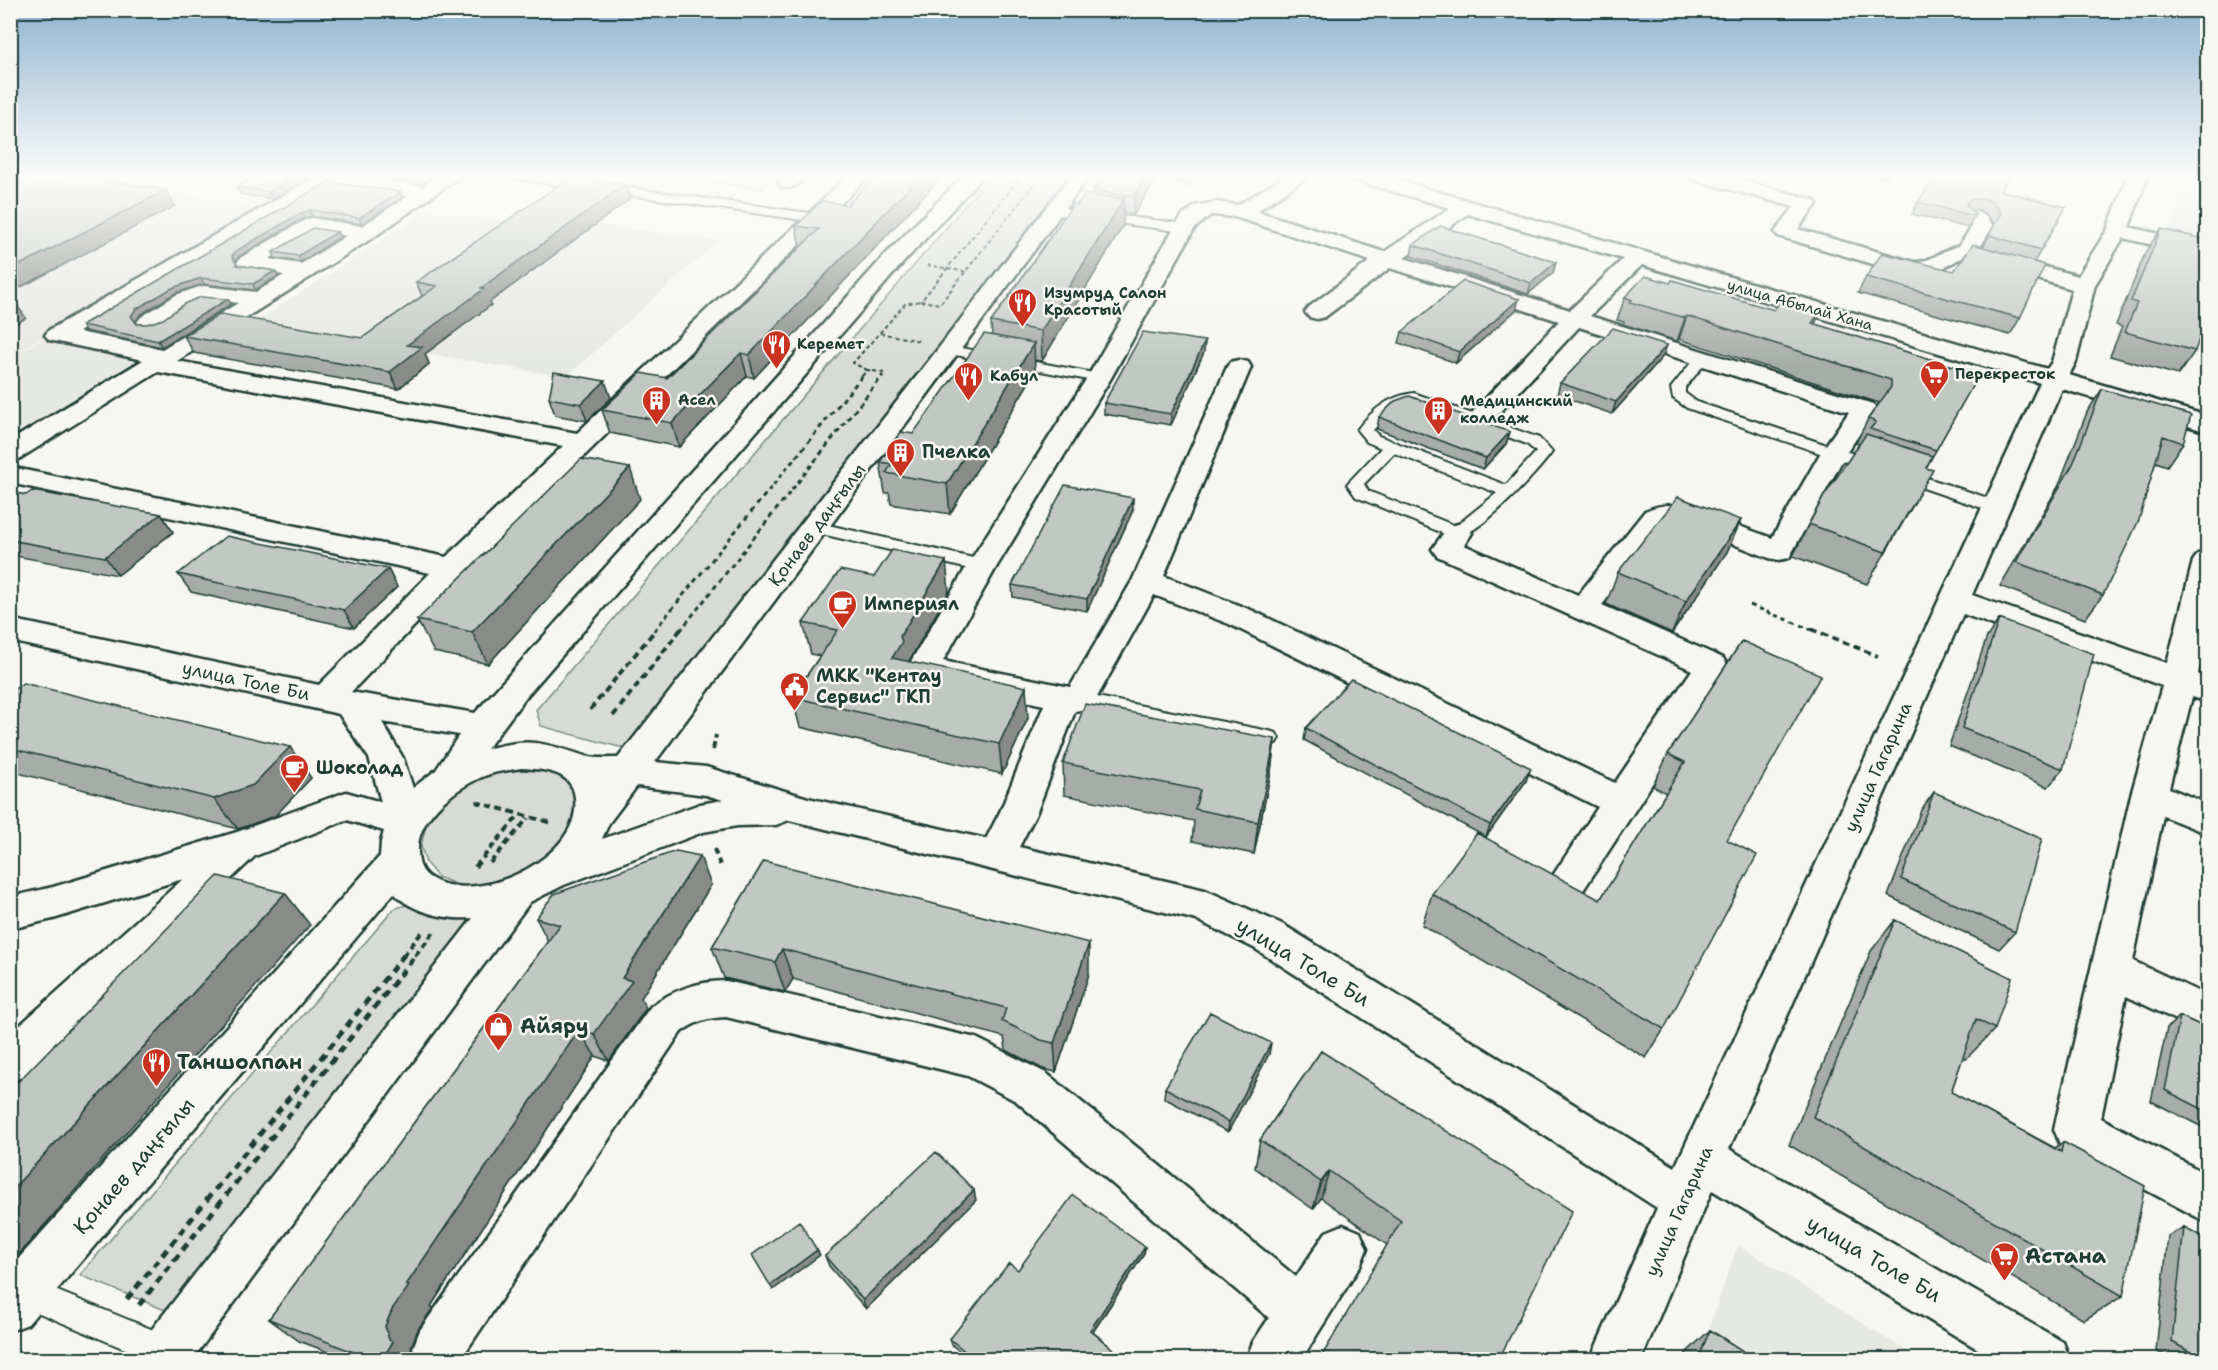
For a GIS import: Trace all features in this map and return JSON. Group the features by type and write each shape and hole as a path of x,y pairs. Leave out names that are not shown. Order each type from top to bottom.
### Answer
{"street":[{"path":"223,239 57,335 158,361 582,442"},
{"path":"287,239 248,263 306,271"},
{"path":"10,453 357,239"},
{"path":"402,843 386,758 374,736 338,701 452,568 795,239"},
{"name":"Қонаев даңғылы","path":"17,1299 402,843 418,805 442,784 513,690 913,239"},
{"name":"Қонаев даңғылы","path":"164,1355 534,883 575,853 592,823 661,727 1032,239"},
{"path":"1072,699 923,668 982,566 1099,378 1178,239"},
{"path":"1322,239 1703,357 1864,410 1834,452 1779,551 1684,515 1671,512 1660,514 1655,517 1584,608"},
{"path":"1317,312 1417,239"},
{"name":"улица Абылай Хана","path":"1573,239 2208,424"},
{"path":"1809,239 1913,269 1930,269 1953,253 1966,252 2084,285"},
{"path":"1966,252 1975,239"},
{"name":"улица Гагарина","path":"1615,1359 1693,1179 2054,379 2064,362 2084,285 2112,239"},
{"path":"2154,239 2208,252"},
{"path":"1479,420 1576,317 1637,258"},
{"path":"149,322 184,300 204,293 261,299"},
{"path":"996,855 1018,814 1072,699 1147,581 1239,367"},
{"path":"10,475 452,568"},
{"path":"10,502 40,482"},
{"path":"1458,534 1447,549 1712,666 1563,889"},
{"path":"2208,561 2194,685 2149,795 2076,1129 2208,1200"},
{"path":"1147,581 1250,622 1622,802"},
{"path":"1954,600 2194,685"},
{"name":"улица Толе Би","path":"10,630 338,701 483,727"},
{"name":"Қонаев даңғылы","path":"442,784 489,762 521,755 554,758 579,770"},
{"path":"579,770 590,783 595,798 592,823"},
{"name":"улица Толе Би","path":"579,770 630,772 706,781 808,812 1205,906 1268,936 1693,1179 2045,1359"},
{"path":"2149,795 2208,819"},
{"path":"10,913 53,903 245,845 346,806 402,843"},
{"name":"улица Толе Би","path":"534,883 700,818 737,812 808,812"},
{"name":"Қонаев даңғылы","path":"402,843 406,880 423,894 452,902 487,900 534,883"},
{"path":"10,1062 245,845"},
{"path":"2110,969 2208,1016"},
{"path":"438,1348 666,1019 685,1005 704,999 726,999 976,1058 1022,1082 1031,1087 1301,1312"},
{"path":"1271,1359 1343,1249"}],"lane":[{"path":"950,350 1099,378"},
{"path":"1703,357 1678,388 1678,396 1682,400 1997,507"},
{"path":"1390,447 1355,484 1357,489 1362,494 1458,534 1509,492 1544,452 1542,447 1533,441 1424,399 1401,398 1365,430 1373,440 1509,492"},
{"path":"815,527 982,566"},
{"path":"1072,699 1269,738"},
{"path":"17,1299 112,1328 164,1355"}],"path":[{"path":"921,301 970,239"},
{"path":"613,716 885,373 867,370 853,363 905,304 921,301 940,303 990,239"},
{"path":"893,260 1003,277"},
{"path":"880,333 924,342"},
{"path":"590,710 867,370"},
{"path":"1750,605 1878,656"},
{"path":"442,784 519,815 592,823"},
{"path":"112,1328 519,815"},
{"path":"78,1359 112,1328 452,902"}],"shaded area":[{"path":"11,239 216,239 11,355"},
{"path":"383,239 703,239 718,241 566,377 252,324"},
{"path":"937,239 1021,239 632,746 619,747 541,726 536,710"},
{"path":"44,338 154,359 35,435 11,430 10,357"},
{"path":"514,767 539,767 561,773 576,785 583,801 573,838 534,871 481,887 458,885 438,877 426,863 421,846 426,825 440,805 462,787 487,774"},
{"path":"408,904 469,920 472,939 182,1317 80,1275 394,909"},
{"path":"1738,1245 1919,1359 1698,1360"}],"building":[{"path":"10,239 71,239 10,270"},
{"path":"230,239 257,239 236,251 232,256 237,265 275,271 253,284 201,278 172,288 136,309 131,316 137,324 147,324 163,319 186,303 201,297 228,299 158,341 82,325"},
{"path":"295,239 326,239 298,256 273,252"},
{"path":"480,239 549,239 407,345 422,347 390,372 184,336 221,314 362,338 437,286 416,282"},
{"path":"809,239 860,239 749,355 741,353 672,423 602,410 641,373 667,378"},
{"path":"1049,239 1099,239 1041,331 991,322"},
{"path":"1422,239 1482,239 1556,262 1531,283 1413,245"},
{"path":"2003,239 2047,239 2041,250"},
{"path":"2157,239 2208,240 2208,312 2195,351 2125,332 2137,303 2131,301"},
{"path":"1973,244 2045,265 2020,318 1866,277 1882,253 1954,271"},
{"path":"1645,276 1670,283 1672,280 1774,310 1781,300 1820,312 1812,323 1979,374 1936,450 1870,429 1876,422 1868,419 1891,387 1891,380 1687,316 1685,318 1630,302 1632,300 1625,297"},
{"path":"1463,281 1519,299 1459,352 1402,332"},
{"path":"1613,328 1667,345 1616,402 1560,383"},
{"path":"1143,332 1205,341 1171,414 1104,403"},
{"path":"984,334 1034,343 947,484 886,473 892,464 880,462 901,432 913,434"},
{"path":"554,372 605,381 581,404 549,398"},
{"path":"2102,389 2191,415 2183,443 2163,436 2139,520 2103,595 2016,562 2073,464"},
{"path":"1409,396 1510,432 1486,458 1379,417 1395,401"},
{"path":"1866,434 1932,456 1926,468 1933,470 1885,552 1809,524 1824,496"},
{"path":"581,459 630,468 472,632 417,620"},
{"path":"1065,485 1133,498 1087,599 1012,585"},
{"path":"32,491 161,514 105,557 10,540 10,492 26,495"},
{"path":"1678,497 1741,520 1686,601 1618,572"},
{"path":"226,536 388,569 344,610 178,574"},
{"path":"892,550 946,561 900,636 902,642 892,658 1026,687 999,744 792,697 838,630 803,623 840,570 874,577"},
{"path":"1999,619 2094,654 2063,769 1962,728"},
{"path":"1742,641 1821,675 1727,840 1757,855 1664,1029 1432,894 1477,833 1600,900 1685,762 1668,754"},
{"path":"1351,679 1531,768 1490,825 1306,728"},
{"path":"23,683 290,747 253,785 214,799 10,748 10,692"},
{"path":"1085,704 1275,739 1258,822 1195,809 1200,790 1063,763"},
{"path":"1934,792 2042,839 2015,932 1901,879"},
{"path":"676,851 700,856 622,978 632,981 594,1034 579,1030 406,1285 409,1286 393,1308 385,1326 389,1340 393,1342 382,1359 371,1359 269,1319 560,925 536,918 554,894"},
{"path":"764,861 1089,943 1054,1043 1041,1040 1002,1021 1006,1008 782,949 775,962 712,947"},
{"path":"218,876 285,893 10,1192 10,1090"},
{"path":"1895,920 2012,978 1995,1029 1976,1019 1951,1092 2061,1152 2063,1142 2145,1186 2123,1296 1813,1117"},
{"path":"1210,1012 1271,1043 1229,1122 1165,1088"},
{"path":"2180,1016 2208,1029 2208,1112 2165,1090"},
{"path":"1321,1051 1572,1211 1499,1359 1320,1359 1401,1221 1329,1171 1321,1182 1260,1140"},
{"path":"936,1152 974,1190 863,1300 825,1256"},
{"path":"1073,1195 1145,1247 1090,1330 1120,1355 1116,1359 974,1359 950,1339 1009,1263 1018,1270"},
{"path":"799,1221 817,1250 770,1285 752,1255"},
{"path":"2184,1227 2208,1239 2208,1359 2203,1359 2172,1342"},
{"path":"1710,1330 1755,1359 1698,1359"}],"place":[{"name":"Изумруд Салон Красотый","path":"1023,328"},
{"name":"Керемет","path":"776,370"},
{"name":"Перекресток","path":"1934,400"},
{"name":"Кабул","path":"969,402"},
{"name":"Асел","path":"657,426"},
{"name":"Медицинский колледж","path":"1439,436"},
{"name":"Пчелка","path":"901,478"},
{"name":"Империял","path":"843,630"},
{"name":"МКК \"Кентау Сервис\" ГКП","path":"795,712"},
{"name":"Шоколад","path":"295,794"},
{"name":"Айяру","path":"499,1052"},
{"name":"Таншолпан","path":"156,1088"},
{"name":"Астана","path":"2004,1282"}]}
